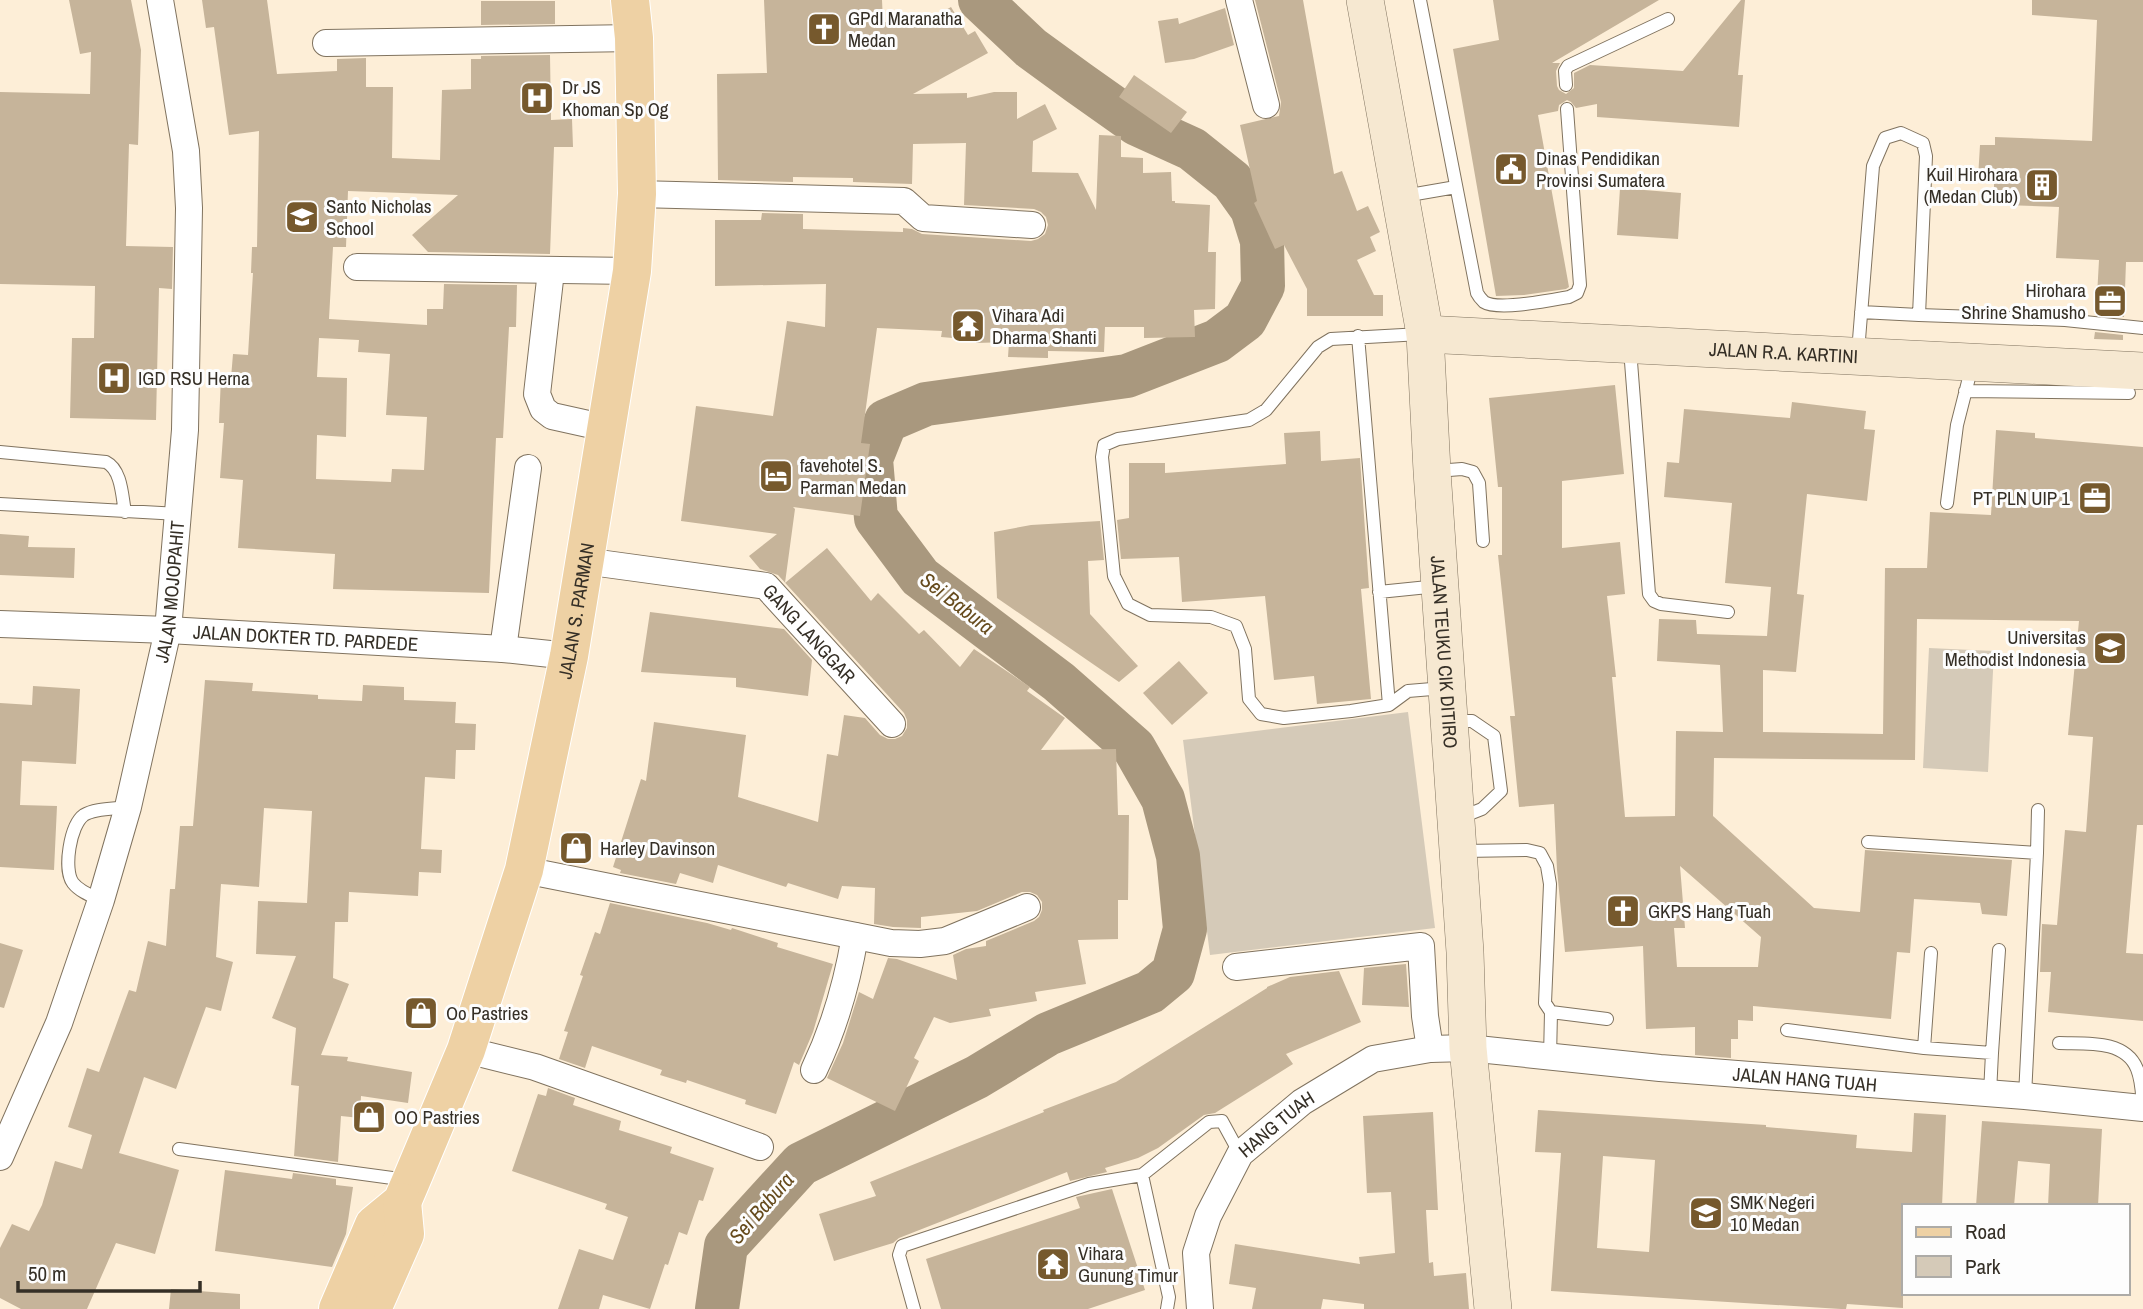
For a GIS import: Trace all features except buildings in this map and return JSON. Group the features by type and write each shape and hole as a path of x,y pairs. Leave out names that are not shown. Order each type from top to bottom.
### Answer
{"main road":[{"name":"JALAN S. PARMAN","path":"338,1309 374,1225 406,1192 466,1049 524,870 569,656 632,271 637,194 634,38 630,0"},
{"name":"JALAN S. PARMAN","path":"372,1309 405,1234 406,1192"}],"street":[{"name":"JALAN MOJOPAHIT","path":"0,1157 59,1023 101,900 128,807 168,630 185,430 188,208 186,151 160,0"},
{"path":"1239,0 1266,106"},
{"name":"JALAN TEUKU CIK DITIRO","path":"1365,0 1425,334 1465,952 1468,1048 1493,1309"},
{"path":"326,43 634,38"},
{"path":"637,194 903,201 923,218 1032,225"},
{"path":"357,267 632,271"},
{"path":"551,271 538,381 542,410 552,416 606,429"},
{"name":"JALAN R.A. KARTINI","path":"1425,334 1858,356 1969,377 2136,382"},
{"path":"503,649 528,468"},
{"name":"GANG LANGGAR","path":"584,561 766,586 892,724"},
{"name":"JALAN DOKTER TD. PARDEDE","path":"0,624 168,630 503,649 569,656"},
{"path":"524,870 891,943 945,941 1027,907"},
{"path":"814,1070 831,1035 840,1007 855,936"},
{"path":"1236,967 1421,946 1425,1016 1430,1049"},
{"name":"HANG TUAH","path":"1200,1309 1196,1253 1208,1216 1240,1154 1302,1102 1373,1059 1430,1049 1468,1048"},
{"name":"JALAN HANG TUAH","path":"1468,1048 1660,1068 1990,1093 2143,1108"},
{"path":"466,1049 535,1067 760,1147"}],"lane":[{"path":"1420,0 1477,293 1483,301 1515,305 1570,297 1577,293 1580,285 1567,109"},
{"path":"1566,85 1565,71 1568,66 1668,19"},
{"path":"1858,356 1872,166 1885,138 1901,133 1923,143 1926,156 1919,314"},
{"path":"1400,197 1456,187"},
{"path":"1861,312 2065,320 2143,328"},
{"path":"1425,334 1331,339 1318,347 1266,410 1249,420 1118,439 1104,445 1102,457 1114,576 1128,604 1150,615 1211,617 1236,626 1245,649 1249,699 1261,714 1284,718 1389,705 1408,691 1448,704"},
{"path":"1358,336 1389,705"},
{"path":"1630,344 1650,594 1654,601 1661,604 1728,612"},
{"path":"1947,503 1957,425 1969,377"},
{"path":"0,452 72,458 112,465 117,471 125,513"},
{"path":"1432,471 1462,469 1473,472 1479,483 1483,541"},
{"path":"0,504 179,514"},
{"path":"1379,592 1440,586"},
{"path":"101,900 71,882 69,867 74,827 84,815 128,807"},
{"path":"2025,1096 2038,810"},
{"path":"1457,835 1540,853 1547,866 1550,884 1545,1003 1551,1012 1550,1058"},
{"path":"1868,842 2037,853"},
{"path":"1990,1093 1999,950"},
{"path":"1924,1048 1931,953"},
{"path":"1551,1012 1607,1019"},
{"path":"1787,1030 1924,1048 1993,1053"},
{"path":"2059,1043 2109,1045 2127,1056 2137,1068 2143,1108"},
{"path":"914,1309 899,1255 902,1246 1089,1184 1142,1175 1209,1122 1222,1121 1240,1154"},
{"path":"179,1149 391,1177 406,1192"},
{"path":"1142,1175 1169,1297 1167,1309"}],"green space":[{"path":"1929,648 1994,651 1988,772 1923,768"},
{"path":"1408,712 1435,928 1210,955 1183,740"}],"waterway":[{"name":"Sei Babura","path":"717,1309 726,1246 801,1164 977,1077 1048,1034 1150,992 1173,973 1185,929 1178,856 1163,799 1134,748 1059,682 920,577 876,518 871,459 886,421 926,404 1127,376 1217,341 1245,320 1263,286 1262,241 1252,209 1232,181 1192,149 1137,124 1079,83 1031,48 980,0"}],"place":[{"name":"GPdI Maranatha Medan","path":"824,29"},
{"name":"Dr JS Khoman Sp Og","path":"537,98"},
{"name":"Dinas Pendidikan Provinsi Sumatera","path":"1511,169"},
{"name":"Kuil Hirohara (Medan Club)","path":"2042,185"},
{"name":"Santo Nicholas School","path":"302,217"},
{"name":"Hirohara Shrine Shamusho","path":"2110,301"},
{"name":"Vihara Adi Dharma Shanti","path":"968,326"},
{"name":"IGD RSU Herna","path":"114,378"},
{"name":"favehotel S. Parman Medan","path":"776,476"},
{"name":"PT PLN UIP 1","path":"2095,498"},
{"name":"Universitas Methodist Indonesia","path":"2110,648"},
{"name":"Harley Davinson","path":"576,848"},
{"name":"GKPS Hang Tuah","path":"1623,911"},
{"name":"Oo Pastries","path":"421,1013"},
{"name":"OO Pastries","path":"369,1117"},
{"name":"SMK Negeri 10 Medan","path":"1706,1213"},
{"name":"Vihara Gunung Timur","path":"1053,1264"}]}
